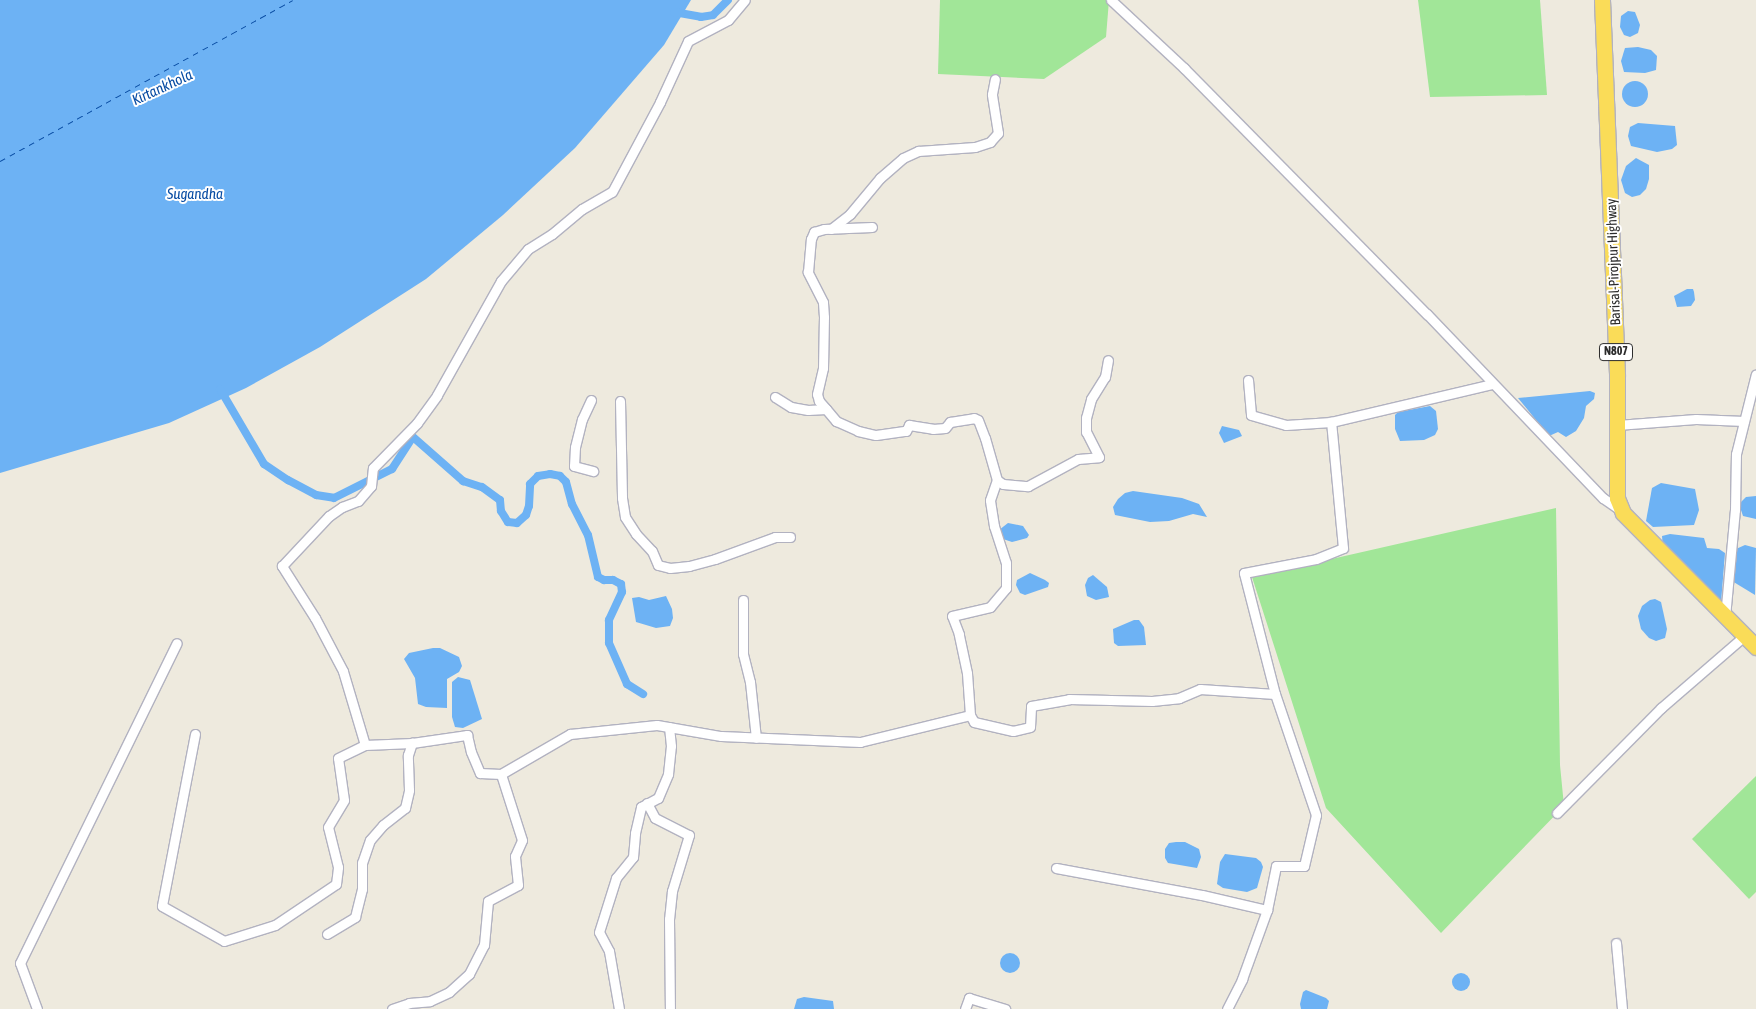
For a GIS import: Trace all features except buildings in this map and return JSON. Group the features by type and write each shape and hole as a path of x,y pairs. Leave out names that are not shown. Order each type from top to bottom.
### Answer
{"highway":[{"name":"Barisal-Pirojpur Highway","path":"1602,0 1612,233 1617,498 1622,511"},
{"path":"1622,511 1725,618 1756,647"}],"street":[{"path":"365,745 343,671 315,618 282,566 329,516 342,507 358,501 371,486 373,468 417,423 437,396 501,281 528,248 552,234 582,208 612,192 660,102 688,41 728,20 745,0"},
{"path":"1111,0 1152,36 1427,314 1603,498 1622,511"},
{"path":"831,229 850,214 880,178 904,158 918,152 974,146 990,142 998,133 992,94 995,79"},
{"path":"872,227 831,229 814,232 811,239 808,272 823,302 823,368 817,394 818,401 836,421 858,431 876,435 906,431 909,425 933,429 945,428 950,422 974,418 978,420 997,480 990,500 994,526 1006,563 1006,588 990,607 952,616 959,634 968,674 970,715 974,722 1014,731 1030,728 1031,706 1069,700 1152,701 1179,698 1200,689 1275,694"},
{"path":"997,480 1003,484 1028,486 1078,459 1099,457 1086,432 1086,418 1091,399 1106,377 1108,360"},
{"path":"1725,618 1735,510 1736,454 1756,374"},
{"path":"1248,380 1251,415 1286,425 1331,422 1492,384"},
{"path":"775,397 791,407 808,410 826,409"},
{"path":"591,400 575,447 574,466 593,471"},
{"path":"620,402 622,498 625,517 636,534 652,551 658,565 670,568 689,566 715,559 775,536 790,537"},
{"path":"1617,425 1696,419 1744,421"},
{"path":"1227,1009 1242,980 1267,910 1276,866 1304,866 1316,815 1275,694 1244,573 1316,559 1343,548 1331,422"},
{"path":"743,600 743,654 750,682 756,738"},
{"path":"1557,813 1661,708 1744,636"},
{"path":"37,1009 20,963 177,644"},
{"path":"195,734 162,906 224,941 275,925 336,884 338,867 328,827 344,800 338,758 365,745 412,743 467,735 471,752 480,773 501,774 570,734 640,726 669,727 721,736 860,742 970,715"},
{"path":"619,1009 609,951 599,932 616,878 633,858 635,833 641,808 658,798 668,774 670,759 669,727"},
{"path":"328,934 355,918 362,889 362,863 370,840 383,825 405,808 409,790 408,755 412,743"},
{"path":"392,1009 409,1003 430,1001 449,992 461,982 469,974 484,945 488,901 518,885 515,856 522,840 501,774"},
{"path":"647,803 655,818 689,835 672,891 669,918 670,1009"},
{"path":"1056,868 1202,895 1267,910"},
{"path":"1616,943 1622,1009"},
{"path":"965,1009 969,998 1005,1009"}],"green space":[{"path":"940,0 1109,0 1106,37 1044,79 938,74"},
{"path":"1418,0 1540,0 1547,95 1430,97"},
{"path":"1556,508 1560,765 1564,806 1441,933 1326,808 1252,577"},
{"path":"1756,776 1756,892 1749,899 1692,839"}],"water":[{"name":"Sugandha","path":"0,0 691,0 664,45 575,148 503,215 426,279 320,347 246,388 169,423 0,473"},
{"path":"1628,11 1635,12 1640,25 1638,33 1630,37 1624,35 1620,27 1621,16"},
{"path":"1638,47 1651,50 1657,56 1656,70 1645,73 1624,72 1621,61 1625,48"},
{"path":"1635,81 1644,85 1648,94 1644,103 1635,107 1626,103 1622,94 1626,85"},
{"path":"1638,123 1675,126 1677,145 1672,149 1657,152 1631,146 1628,136 1630,127"},
{"path":"1636,158 1649,165 1649,179 1646,189 1640,195 1632,197 1625,193 1621,180 1626,166"},
{"path":"1687,289 1693,289 1695,300 1691,306 1677,307 1674,296"},
{"path":"1590,391 1595,393 1594,399 1586,406 1584,418 1576,431 1566,437 1558,432 1549,436 1518,398"},
{"path":"1430,406 1436,411 1438,429 1435,435 1424,440 1400,441 1395,429 1395,415 1398,412"},
{"path":"1222,426 1239,430 1242,436 1224,443 1219,433"},
{"path":"1661,483 1695,489 1699,510 1694,525 1653,527 1646,521 1652,488"},
{"path":"1133,491 1182,498 1199,504 1207,517 1193,514 1169,521 1150,522 1115,515 1113,507 1118,499 1125,493"},
{"path":"1756,496 1756,519 1743,516 1739,504 1746,497"},
{"path":"1008,523 1023,526 1029,535 1027,538 1012,542 1003,539 999,530"},
{"path":"1670,534 1704,538 1707,548 1719,549 1725,553 1721,603 1663,548 1662,536"},
{"path":"1745,545 1756,548 1755,595 1732,581 1731,565 1736,549"},
{"path":"1030,573 1049,583 1048,587 1025,595 1020,593 1016,585 1017,580"},
{"path":"1093,575 1107,587 1109,597 1096,600 1087,596 1085,585 1088,578"},
{"path":"666,596 672,609 673,618 670,626 656,628 636,622 632,598 639,597 649,600"},
{"path":"1655,599 1661,602 1667,629 1665,638 1656,641 1649,638 1641,629 1638,616 1642,606"},
{"path":"1134,620 1139,620 1144,627 1146,645 1118,646 1114,643 1113,629"},
{"path":"440,648 459,657 462,666 459,672 447,679 447,708 426,707 418,704 415,678 404,659 409,653"},
{"path":"458,677 470,680 482,719 463,728 455,727 452,717 452,682"},
{"path":"1185,842 1199,849 1201,857 1197,868 1168,863 1165,858 1165,849 1169,843"},
{"path":"1225,854 1256,858 1261,862 1263,867 1257,888 1247,892 1223,888 1217,884 1220,862"},
{"path":"1010,953 1017,956 1020,963 1017,970 1010,973 1003,970 1000,963 1003,956"},
{"path":"1461,973 1468,975 1470,982 1468,989 1461,991 1454,989 1452,982 1454,975"},
{"path":"1306,990 1326,998 1329,1001 1327,1009 1301,1009 1300,1004 1303,992"},
{"path":"804,997 833,1001 834,1009 794,1009 797,999"}],"waterway":[{"path":"674,12 701,17 713,15 728,0"},
{"path":"220,389 264,464 316,495 334,498 392,469 413,437 463,481 482,487 500,500 501,511 508,522 517,523 526,515 529,506 530,484 538,476 550,474 560,476 566,482 572,504 588,535 598,577 621,584 622,592 609,620 609,643 627,684 643,694"}],"ferry route":[{"path":"0,161 293,0"}],"water label":[{"name":"Kirtankhola","path":"162,87"}]}
